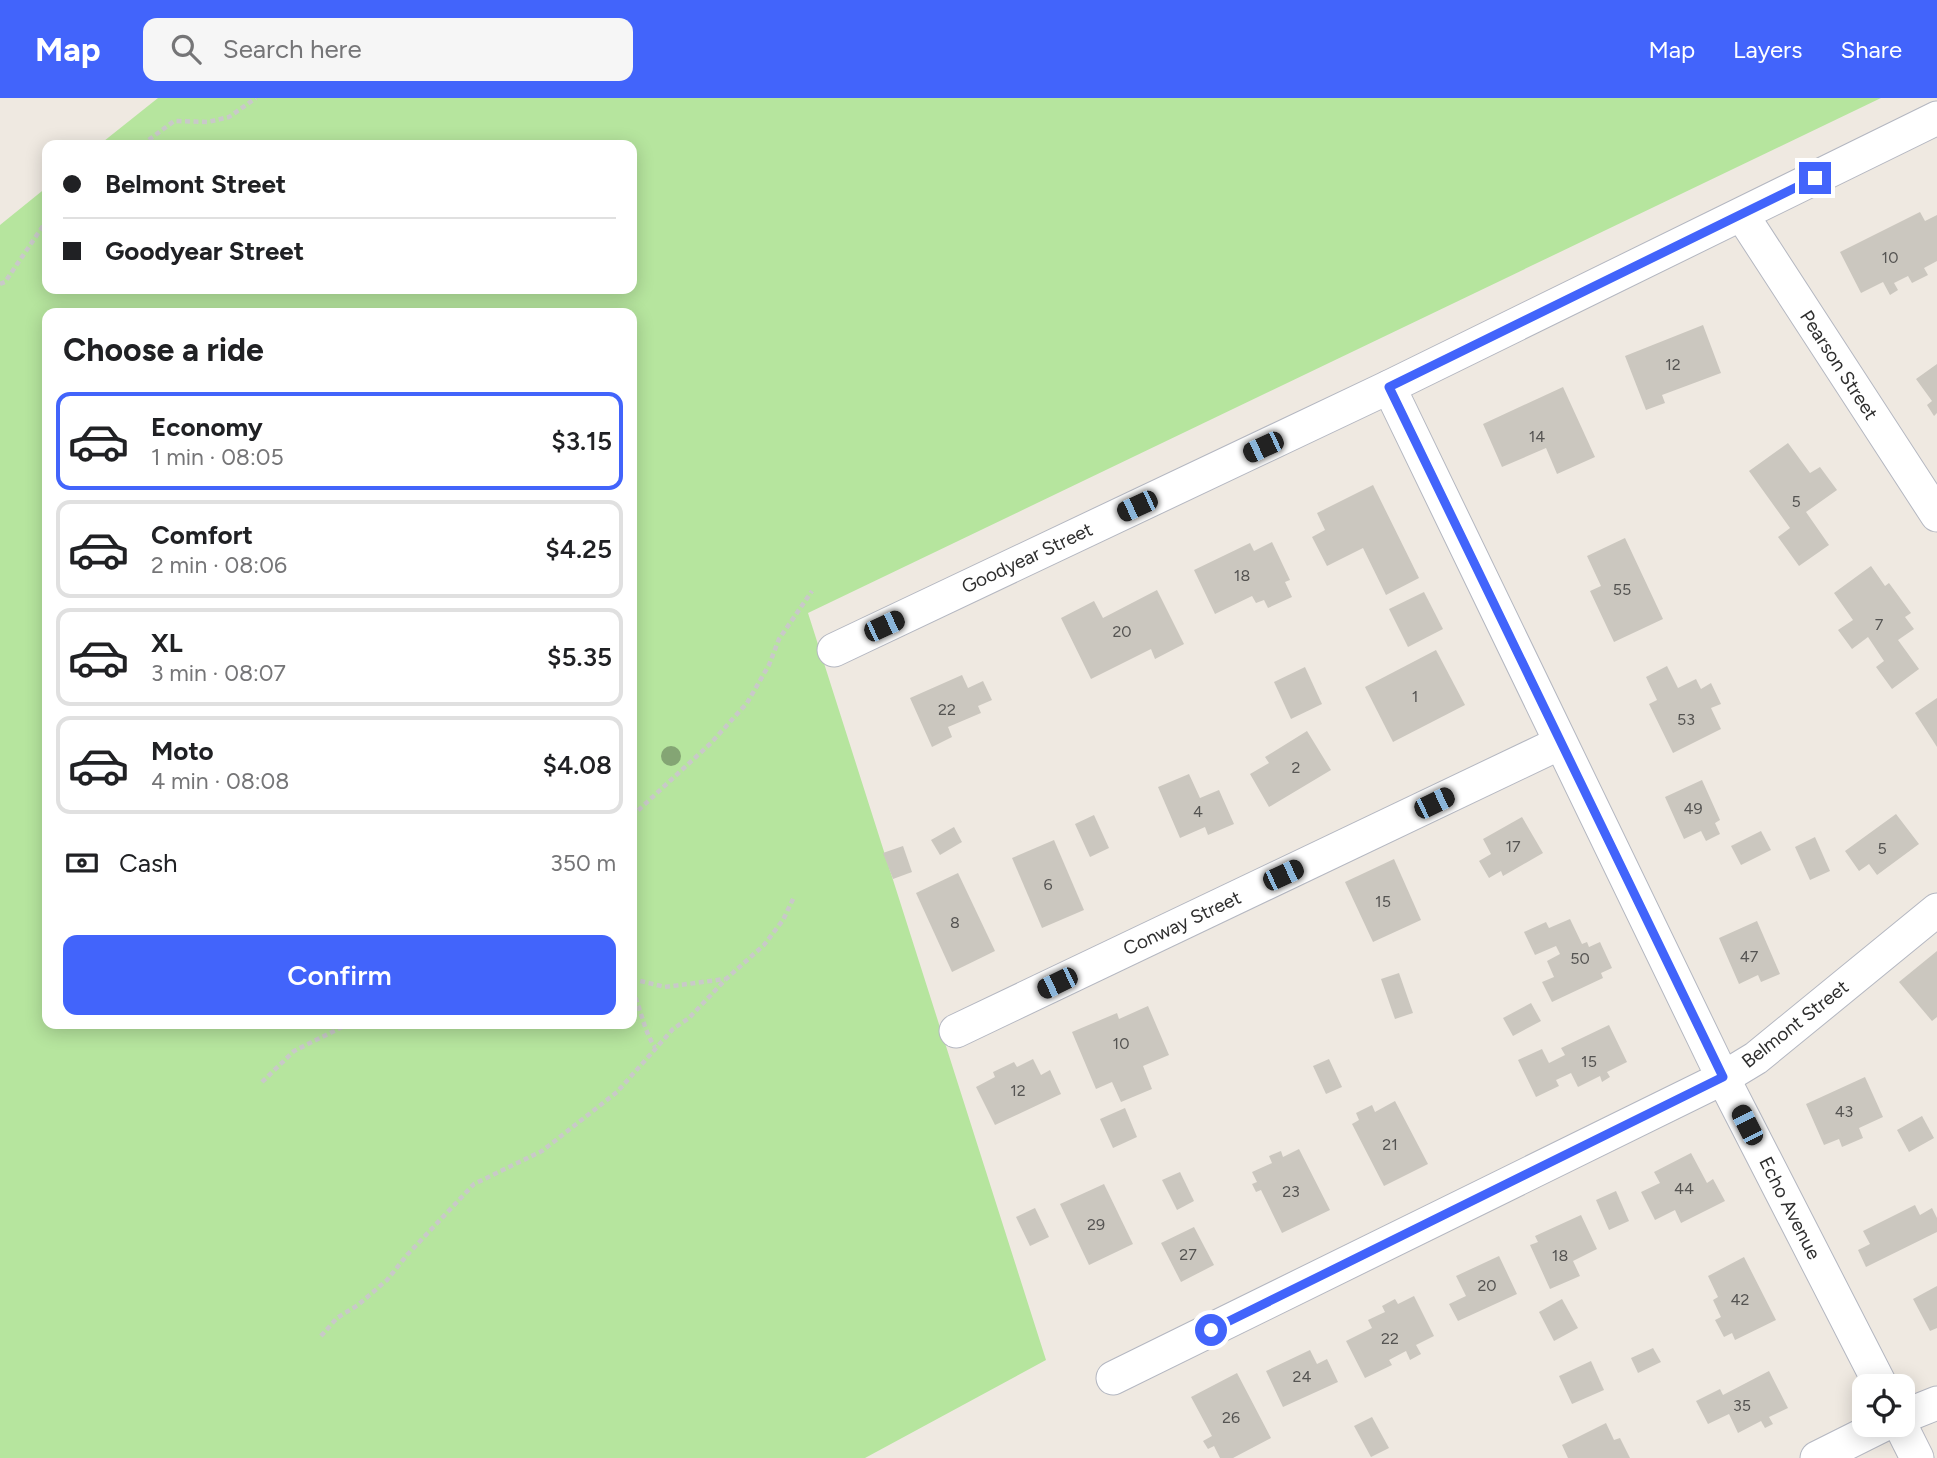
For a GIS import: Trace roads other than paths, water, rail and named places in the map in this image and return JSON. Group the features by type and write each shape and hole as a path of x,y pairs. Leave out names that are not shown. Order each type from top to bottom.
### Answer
{"street":[{"name":"Goodyear Street","path":"834,650 1389,387 1937,118"},
{"name":"Pearson Street","path":"1742,215 1937,515"},
{"name":"Echo Avenue","path":"1389,387 1723,1077 1875,1374"},
{"name":"Conway Street","path":"956,1031 1560,744"},
{"name":"Belmont Street","path":"1113,1378 1723,1077 1756,1058 1937,910"},
{"path":"1915,1413 1937,1404"},
{"path":"1817,1458 1859,1437"},
{"path":"1906,1437 1917,1458"}]}
